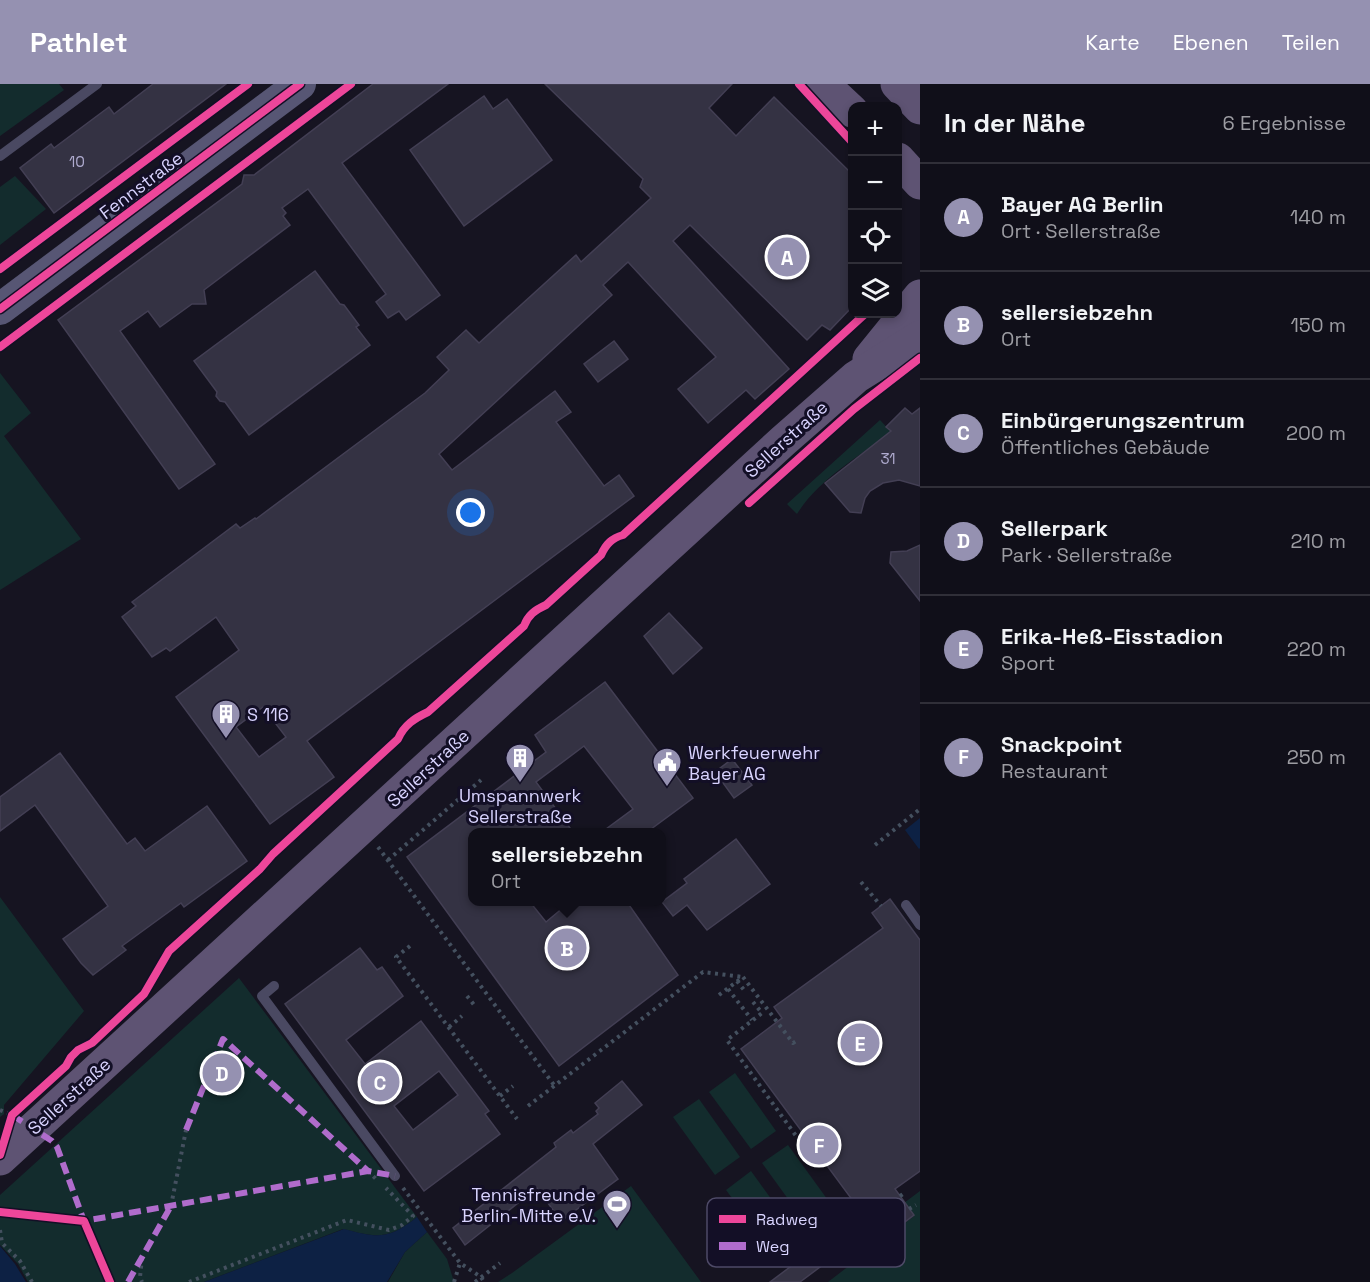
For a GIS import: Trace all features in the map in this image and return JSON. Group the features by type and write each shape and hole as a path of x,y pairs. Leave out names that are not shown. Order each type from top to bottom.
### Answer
{"main road":[{"name":"Fennstraße","path":"0,309 300,84"},
{"path":"823,84 848,107"},
{"path":"897,84 920,108"},
{"path":"902,164 920,183"},
{"name":"Sellerstraße","path":"856,377 920,296"},
{"name":"Sellerstraße","path":"0,1159 783,441 856,377 920,338"}],"lane":[{"path":"0,156 97,84"},
{"path":"906,906 920,925"},
{"path":"274,986 262,996 395,1176"}],"path":[{"path":"388,860 481,780"},
{"path":"875,844 920,809"},
{"path":"376,844 554,1085"},
{"path":"861,882 881,906"},
{"path":"410,946 396,957 517,1119"},
{"path":"528,1106 703,972 743,977 793,1043 798,1040"},
{"path":"719,995 743,977"},
{"path":"737,981 744,990"},
{"path":"728,989 752,1020"},
{"path":"466,996 475,1006"},
{"path":"753,1002 762,1013"},
{"path":"767,1009 727,1040 817,1165"},
{"path":"449,1027 462,1016"},
{"path":"500,1096 513,1086"},
{"path":"9,1125 12,1115 20,1108"},
{"path":"0,1110 12,1115"},
{"path":"171,1206 186,1130"},
{"path":"395,1176 460,1263 481,1277 484,1282"},
{"path":"900,1196 906,1192"},
{"path":"909,1209 916,1205"},
{"path":"189,1282 347,1220 389,1230 402,1226 413,1216 404,1206"},
{"path":"0,1212 84,1221"},
{"path":"0,1230 1,1244 20,1261 32,1282"},
{"path":"142,1258 140,1277 142,1282"},
{"path":"454,1282 460,1263"},
{"path":"475,1282 500,1263"}],"green space":[{"path":"0,84 59,84 64,90 0,136"},
{"path":"15,176 46,209 0,245 0,187"},
{"path":"0,373 31,413 4,436 81,539 0,590"},
{"path":"880,420 894,435 888,434 839,470 816,491 797,514 787,504"},
{"path":"0,897 84,1011 4,1105 4,1114 0,1117"},
{"path":"239,978 417,1217 398,1230 382,1235 343,1229 204,1282 28,1282 18,1264 0,1245 0,1195"},
{"path":"735,1073 776,1131 751,1149 709,1092"},
{"path":"699,1099 740,1157 715,1175 673,1117"},
{"path":"788,1145 826,1198 787,1198 762,1163"},
{"path":"751,1171 771,1198 732,1198 726,1190"},
{"name":"Tennisfreunde Berlin-Mitte e.V.","path":"631,1186 701,1282 498,1282 512,1273"},
{"path":"920,1191 920,1282 828,1282 848,1267 905,1267 905,1223 914,1216 905,1202"},
{"path":"427,1232 447,1259 454,1282 388,1282 405,1252"}],"water":[{"path":"920,818 920,848 919,849 905,830"},
{"path":"417,1217 427,1232 405,1252 387,1282 204,1282 344,1229 382,1235 398,1230"},
{"path":"0,1246 15,1264 26,1282 0,1282"}],"building":[{"path":"153,84 226,84 54,213 20,168 51,144 54,148 109,107 114,114"},
{"path":"373,84 448,84 342,163 440,295 406,320 399,311 388,318 376,302 386,294 308,189 282,208 286,213 283,216 290,225 204,290 206,304 192,304 160,327 148,311 120,331 215,464 179,489 58,320 242,184 244,175 254,175"},
{"path":"545,84 732,84 709,108 736,136 774,97 848,170 848,311 830,330 822,325 807,340 690,225 673,241 789,369 755,399 746,390 708,423 678,389 716,357 628,262 603,285 612,295 439,454 452,470 555,391 571,412 556,422 604,486 619,475 634,496 307,741 334,777 270,824 176,697 239,650 216,617 170,651 166,648 152,657 122,617 136,606 132,602 236,524 240,528 256,519 425,393 449,370 437,357 466,330 479,343 576,255 581,262 651,198 640,187 643,179","holes":["263,707 286,737 259,757 236,727"]},
{"path":"484,96 493,109 507,99 552,160 464,226 410,150"},
{"path":"315,271 359,325 356,327 370,345 249,435 225,402 220,401 216,396 217,392 194,361"},
{"path":"614,341 628,359 598,382 584,364"},
{"path":"905,408 912,414 920,408 920,486 899,480 883,483 870,491 865,498 861,513 850,512 825,483 891,431 886,427"},
{"path":"920,545 920,601 890,563 891,552 907,551"},
{"path":"669,613 702,648 673,674 644,636"},
{"path":"605,682 693,798 652,828 607,828 633,809 584,746 536,782 570,828 468,828 468,906 533,906 546,922 565,906 630,906 678,975 559,1066 407,857 546,752 535,735"},
{"path":"60,753 127,844 135,838 145,851 207,806 247,861 184,907 181,903 122,946 126,950 93,975 63,939 108,906 35,805 0,831 0,797"},
{"path":"732,759 752,785 734,798 715,772"},
{"path":"736,839 770,884 707,930 687,905 673,916 665,906 666,899 687,883 684,879"},
{"path":"890,899 920,940 920,1171 895,1189 902,1198 851,1198 741,1049 782,1018 774,1007 883,928 872,913"},
{"path":"360,948 377,970 382,967 403,996 346,1040 365,1064 421,1021 489,1111 485,1114 500,1134 424,1191 285,1004","holes":["439,1071 458,1095 413,1130 394,1106"]},
{"path":"622,1081 642,1105 593,1144 618,1179 561,1221 537,1188 465,1245 453,1228 556,1147 554,1143 571,1130 573,1133 598,1114 596,1111 599,1108 595,1103"},
{"path":"905,1203 914,1215 905,1222"},
{"path":"790,1267 820,1267 800,1282 770,1282"}],"marked path":[{"path":"186,1130 223,1039 368,1171"},
{"path":"12,1115 52,1141 57,1147 84,1221 368,1171 395,1176"},
{"path":"128,1282 171,1206"}],"cycle path":[{"path":"0,269 248,84"},
{"path":"0,309 300,84"},
{"path":"0,347 351,84"},
{"path":"799,84 848,138"},
{"path":"0,1155 12,1115 66,1066 78,1050 92,1043 144,994 169,951 398,739 410,722 428,712 524,626 532,613 546,605 601,555 610,542 623,535 861,318"},
{"path":"749,503 854,409 920,358"},
{"path":"0,1212 84,1221 110,1282"}],"place":[{"name":"Bayer AG Berlin","path":"787,257"},
{"name":"S 116","path":"226,740"},
{"name":"Umspannwerk Sellerstraße","path":"520,784"},
{"name":"Werkfeuerwehr Bayer AG","path":"667,788"},
{"name":"sellersiebzehn","path":"567,948"},
{"name":"Erika-Heß-Eisstadion","path":"860,1043"},
{"name":"Sellerpark","path":"222,1073"},
{"name":"Einbürgerungszentrum","path":"380,1082"},
{"name":"Snackpoint","path":"819,1145"},
{"name":"Tennisfreunde Berlin-Mitte e.V.","path":"617,1230"}]}
